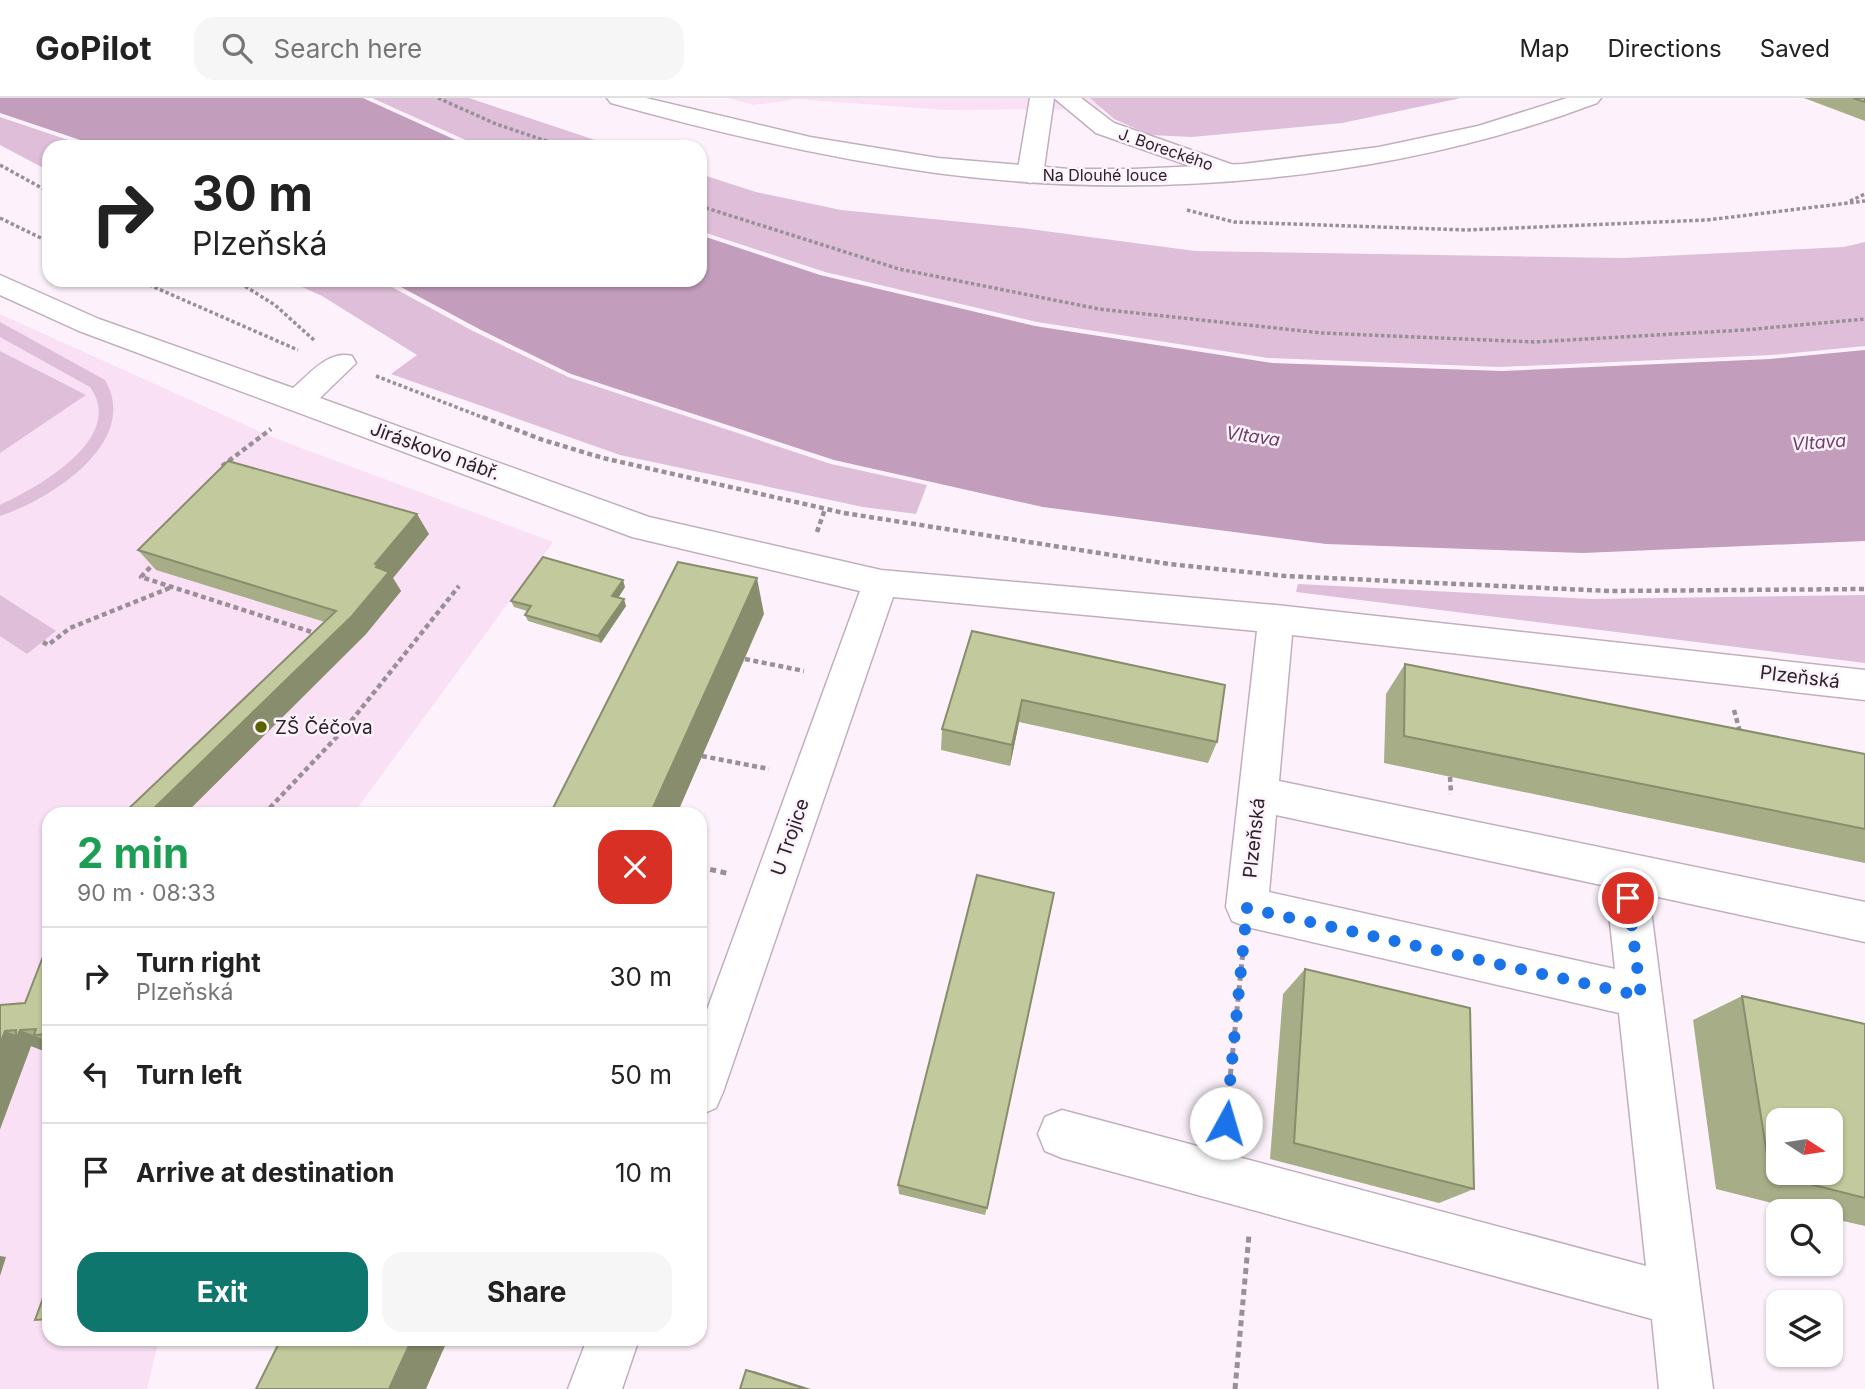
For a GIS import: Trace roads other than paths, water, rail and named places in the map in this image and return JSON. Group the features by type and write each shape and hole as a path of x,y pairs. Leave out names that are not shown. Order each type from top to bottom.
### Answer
{"street":[{"name":"Na Dlouhé louce","path":"619,98 714,125 833,151 928,165 1030,174 1133,177 1233,173 1343,160 1447,143 1539,118 1589,98"},
{"path":"1030,174 1042,98"},
{"name":"J. Boreckého","path":"1066,98 1105,128 1233,173"},
{"name":"Jiráskovo nábř.","path":"0,284 89,325 644,528 881,583"},
{"path":"298,401 335,359"},
{"name":"Plzeňská","path":"881,583 1276,619 1865,685"},
{"name":"U Trojice","path":"707,1072 881,583"},
{"name":"Plzeňská","path":"1276,619 1247,908 1641,996"},
{"path":"1259,794 1865,922"},
{"path":"1625,871 1686,1389"},
{"path":"1062,1134 1676,1300"},
{"path":"595,1389 610,1346"}],"water":[{"path":"0,98 363,98 456,140 80,140 0,113"},
{"name":"Vltava","path":"707,237 820,275 1035,326 1272,363 1502,371 1770,359 1865,350 1865,541 1583,553 1326,544 1043,507 834,460 571,374 401,287 707,287"}],"place":[{"name":"ZŠ Čéčova","path":"261,727"}]}
